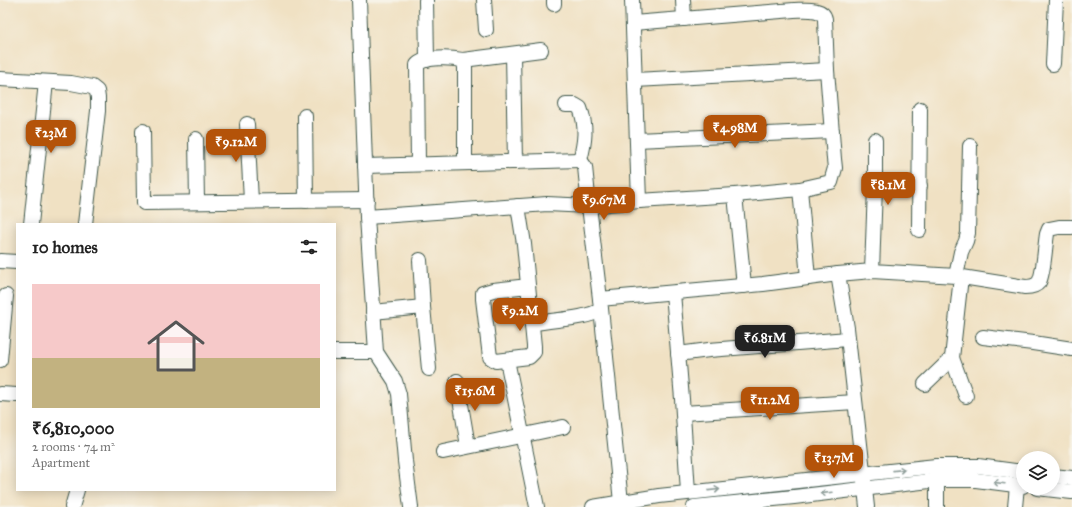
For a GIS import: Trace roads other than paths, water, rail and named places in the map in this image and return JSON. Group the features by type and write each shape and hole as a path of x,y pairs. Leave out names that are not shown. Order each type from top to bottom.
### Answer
{"street":[{"path":"359,0 367,217 376,352 395,381 399,394 411,507"},
{"path":"426,0 427,60"},
{"path":"484,0 486,30"},
{"path":"632,0 639,201"},
{"path":"683,0 684,19"},
{"path":"367,217 547,204 589,206 639,201 735,195 800,190 831,182 835,168 823,0"},
{"path":"1053,64 1056,0"},
{"path":"633,23 794,10 818,11 824,15"},
{"path":"418,164 417,65 422,61 427,60 450,58 463,60 541,50"},
{"path":"514,54 515,162"},
{"path":"463,60 465,67 465,163"},
{"path":"635,80 827,70"},
{"path":"0,79 71,83 92,87 97,91 98,111 85,223"},
{"path":"31,223 46,82"},
{"path":"566,105 575,105 580,108 583,114 585,137 580,160"},
{"path":"919,230 920,109"},
{"path":"305,116 306,201"},
{"path":"247,124 251,202"},
{"path":"143,131 144,203 367,200"},
{"path":"637,140 832,131"},
{"path":"196,139 197,202"},
{"path":"872,271 876,187 875,140"},
{"path":"966,396 952,358 960,252 966,241 968,233 970,146"},
{"path":"365,166 580,160"},
{"path":"580,160 585,166 621,502"},
{"path":"876,187 920,186"},
{"path":"800,190 808,278"},
{"path":"735,195 744,286"},
{"path":"518,206 524,244 532,324 534,352 529,357 496,361 490,357 482,295 488,291 528,286"},
{"path":"532,324 593,314 600,304 673,293 872,271 958,276 1025,287 1033,286 1039,282 1047,234 1049,230 1059,227 1072,227"},
{"path":"420,260 428,369"},
{"path":"0,261 16,262"},
{"path":"838,274 856,402 859,443 867,507"},
{"path":"673,293 688,492"},
{"path":"0,360 6,296"},
{"path":"373,312 423,307"},
{"path":"983,337 1072,349"},
{"path":"678,354 709,350 848,339"},
{"path":"336,352 376,352"},
{"path":"925,384 952,358"},
{"path":"507,360 537,507"},
{"path":"457,381 468,446"},
{"path":"0,394 16,396"},
{"path":"683,413 856,402"},
{"path":"443,452 563,427"},
{"path":"694,507 794,502 978,466 1016,471"},
{"path":"593,507 688,492 864,474 937,473 1016,485"},
{"path":"937,473 937,507"},
{"path":"1060,477 1072,478"},
{"path":"72,507 77,491"},
{"path":"1060,491 1072,492"},
{"path":"1015,507 1018,495"}]}
